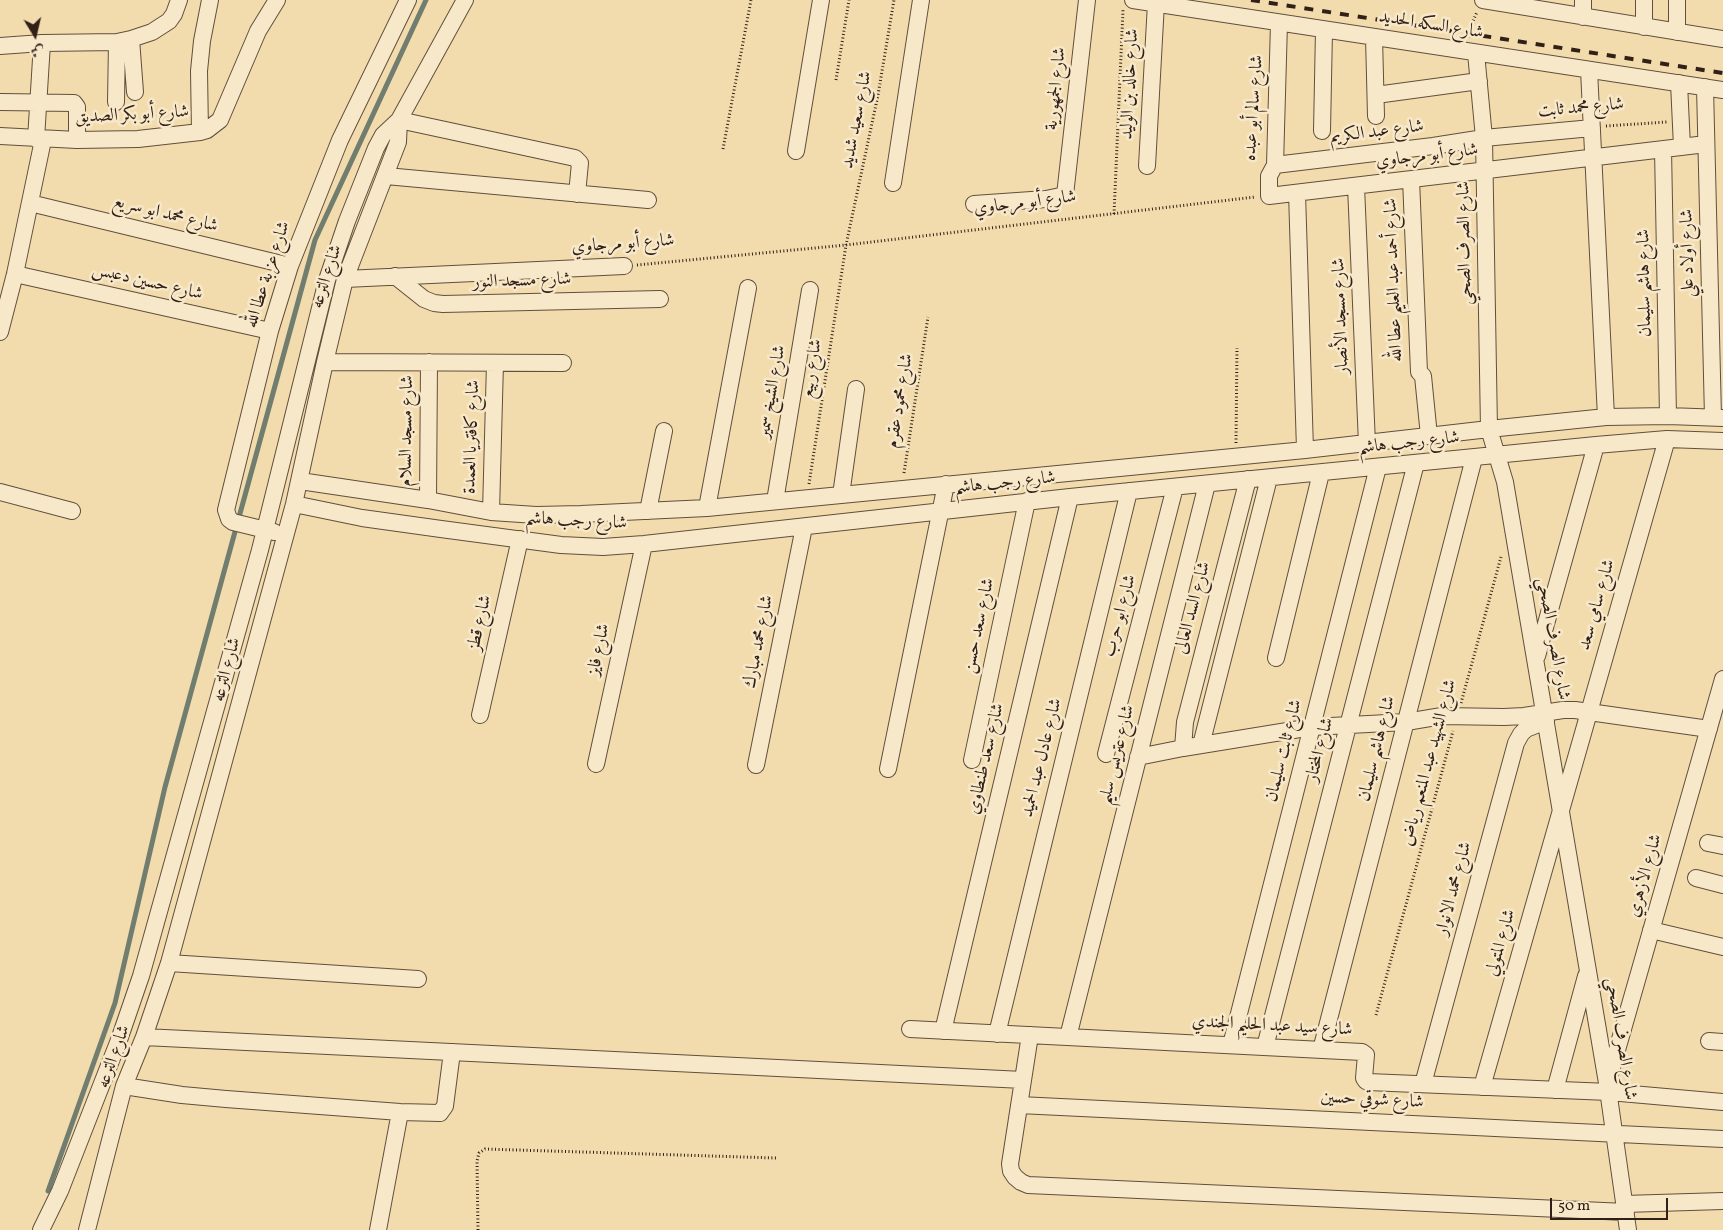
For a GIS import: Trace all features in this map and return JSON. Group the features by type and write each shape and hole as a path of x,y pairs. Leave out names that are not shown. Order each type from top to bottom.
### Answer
{"street":[{"path":"0,46 124,41 152,32 169,21 174,14 179,0"},
{"path":"200,132 199,72 202,41 210,0"},
{"name":"شارع أبو بكر الصديق","path":"0,136 76,140 138,139 200,132 214,126 220,120 258,31 277,0"},
{"name":"شارع عزبة عطا الله","path":"285,535 233,522 229,519 226,510 270,331 290,266 343,133 408,0"},
{"name":"شارع الترعه","path":"41,1230 60,1191 119,1040 141,976 260,550 259,529 327,280 347,221 376,148 383,135 399,120 465,0"},
{"path":"796,151 821,0"},
{"path":"893,184 921,0"},
{"name":"شارع الجمهورية","path":"974,204 1065,195 1068,182 1087,0"},
{"path":"1483,0 1530,4 1583,17 1723,39"},
{"path":"1583,0 1583,17"},
{"path":"1644,0 1644,27"},
{"path":"1677,0 1677,32"},
{"name":"شارع السكه الحديد","path":"1128,5 1156,4 1374,37 1473,45 1589,70 1723,90"},
{"name":"شارع خالد بن الوليد","path":"1146,166 1156,4"},
{"name":"شارع سالم أبو عبده","path":"1269,196 1269,176 1275,166 1280,23"},
{"path":"1322,131 1324,30"},
{"path":"1374,37 1376,116"},
{"path":"124,41 135,92"},
{"path":"116,102 124,41"},
{"path":"0,332 4,299 15,274 30,203 40,139 38,102 42,43"},
{"name":"شارع الصرف الصحي","path":"1473,45 1479,81 1484,138 1489,428 1505,482 1536,660 1608,1087 1628,1230"},
{"path":"1589,70 1606,417"},
{"path":"1376,95 1479,81"},
{"path":"1678,83 1682,147"},
{"name":"شارع أولاد علي","path":"1705,87 1718,418"},
{"path":"0,102 72,102 76,104 77,108 76,140"},
{"path":"399,120 574,158 580,163 577,194"},
{"name":"شارع الترعه","path":"87,1230 124,1086 144,1037 170,963 300,481 324,362 346,279 398,142 399,120"},
{"name":"شارع محمد ثابت","path":"1484,138 1592,128"},
{"name":"شارع عبد الكريم","path":"1275,166 1484,138"},
{"name":"شارع أبو مرجاوي","path":"1269,196 1706,144"},
{"name":"شارع هاشم سليمان","path":"1663,149 1668,416"},
{"path":"386,176 648,200"},
{"name":"شارع أحمد عبد العليم عطا الله","path":"1411,179 1418,372 1423,376 1429,436"},
{"name":"شارع مسجد الأنصار","path":"1356,186 1367,444"},
{"path":"1296,193 1305,450"},
{"name":"شارع محمد ابو سريع","path":"30,203 290,266"},
{"name":"شارع أبو مرجاوي","path":"346,279 624,266"},
{"name":"شارع حسين دعبس","path":"15,274 270,331"},
{"name":"شارع مسجد النور","path":"395,276 424,299 443,304 660,299"},
{"path":"707,508 748,288"},
{"name":"شارع الشيخ سمير","path":"774,501 810,290"},
{"path":"324,362 563,363"},
{"name":"شارع مسجد السلام","path":"428,500 429,362"},
{"name":"شارع كافتريا العمدة","path":"491,512 495,363"},
{"path":"841,495 856,389"},
{"name":"شارع رجب هاشم","path":"300,481 428,500 491,512 536,515 648,511 707,508 1367,444 1489,428 1606,417 1668,416 1718,418"},
{"path":"648,511 664,431"},
{"name":"شارع رجب هاشم","path":"294,504 362,518 561,545 603,547 804,527 1027,501 1596,445 1667,439 1723,441"},
{"name":"شارع سامي سعد","path":"1560,811 1667,439"},
{"path":"1536,660 1596,445"},
{"name":"شارع هاشم سليمان","path":"1321,1050 1474,458"},
{"name":"شارع المختار","path":"1265,1047 1416,463"},
{"name":"شارع ثابت سليمان","path":"1231,1045 1378,467"},
{"path":"1276,658 1320,473"},
{"path":"1201,745 1269,478"},
{"name":"شارع السد العالى","path":"1183,748 1185,722 1248,480"},
{"path":"888,769 946,484"},
{"name":"شارع عتريس سليم","path":"1068,1037 1208,484"},
{"name":"شارع ابو حرب","path":"1106,754 1175,487"},
{"name":"شارع عادل عبد الحميد","path":"997,1034 1129,491"},
{"path":"0,492 72,511"},
{"name":"شارع سعد طنطاوي","path":"943,1031 1070,497"},
{"name":"شارع سعد حسن","path":"972,760 1027,501"},
{"name":"شارع قطز","path":"480,715 514,539 513,513"},
{"name":"شارع محمد مبارك","path":"756,765 804,527"},
{"name":"شارع فايز","path":"596,764 644,544"},
{"name":"شارع الأزهري","path":"1608,1087 1651,930 1715,721 1723,679"},
{"path":"1138,757 1312,726 1406,722 1458,715 1504,718 1545,717 1563,710 1715,721"},
{"name":"شارع محمد الانوار","path":"1423,1084 1516,743 1526,729 1545,717"},
{"name":"شارع المتولي","path":"1482,1087 1560,811"},
{"path":"1696,878 1723,885"},
{"path":"1651,930 1723,947"},
{"path":"170,963 418,979"},
{"path":"1555,1090 1588,970"},
{"name":"شارع سيد عبد الحليم الجندي","path":"910,1030 1364,1052 1366,1055 1364,1078 1367,1082 1555,1090 1608,1087 1723,1102"},
{"path":"1030,1036 1010,1164 1011,1171 1015,1177 1028,1185 1625,1208 1723,1201"},
{"path":"144,1037 1023,1080"},
{"path":"124,1086 182,1095 400,1112 440,1113 445,1106 452,1052"},
{"name":"شارع شوقي حسين","path":"1019,1105 1723,1139"},
{"path":"378,1230 400,1112"}],"path":[{"path":"723,148 750,0"},
{"path":"836,80 849,0"},
{"name":"شارع سعيد شديد","path":"846,245 878,95 894,0"},
{"path":"1114,214 1128,5"},
{"path":"1473,21 1473,45"},
{"name":"شارع محمد ثابت","path":"1592,128 1681,120"},
{"name":"شارع أبو مرجاوي","path":"624,266 846,245 1269,196"},
{"name":"شارع ربيع","path":"807,498 846,245"},
{"name":"شارع محمود عقرم","path":"901,489 928,317"},
{"path":"1236,456 1237,348"},
{"name":"شارع الشهيد عبد المنعم رياض","path":"1376,1015 1501,556"},
{"path":"478,1230 478,1157 485,1148 776,1158"}],"waterway":[{"path":"48,1191 115,1003 165,787 315,240 426,0"}],"railway":[{"path":"1251,0 1723,73"}]}
